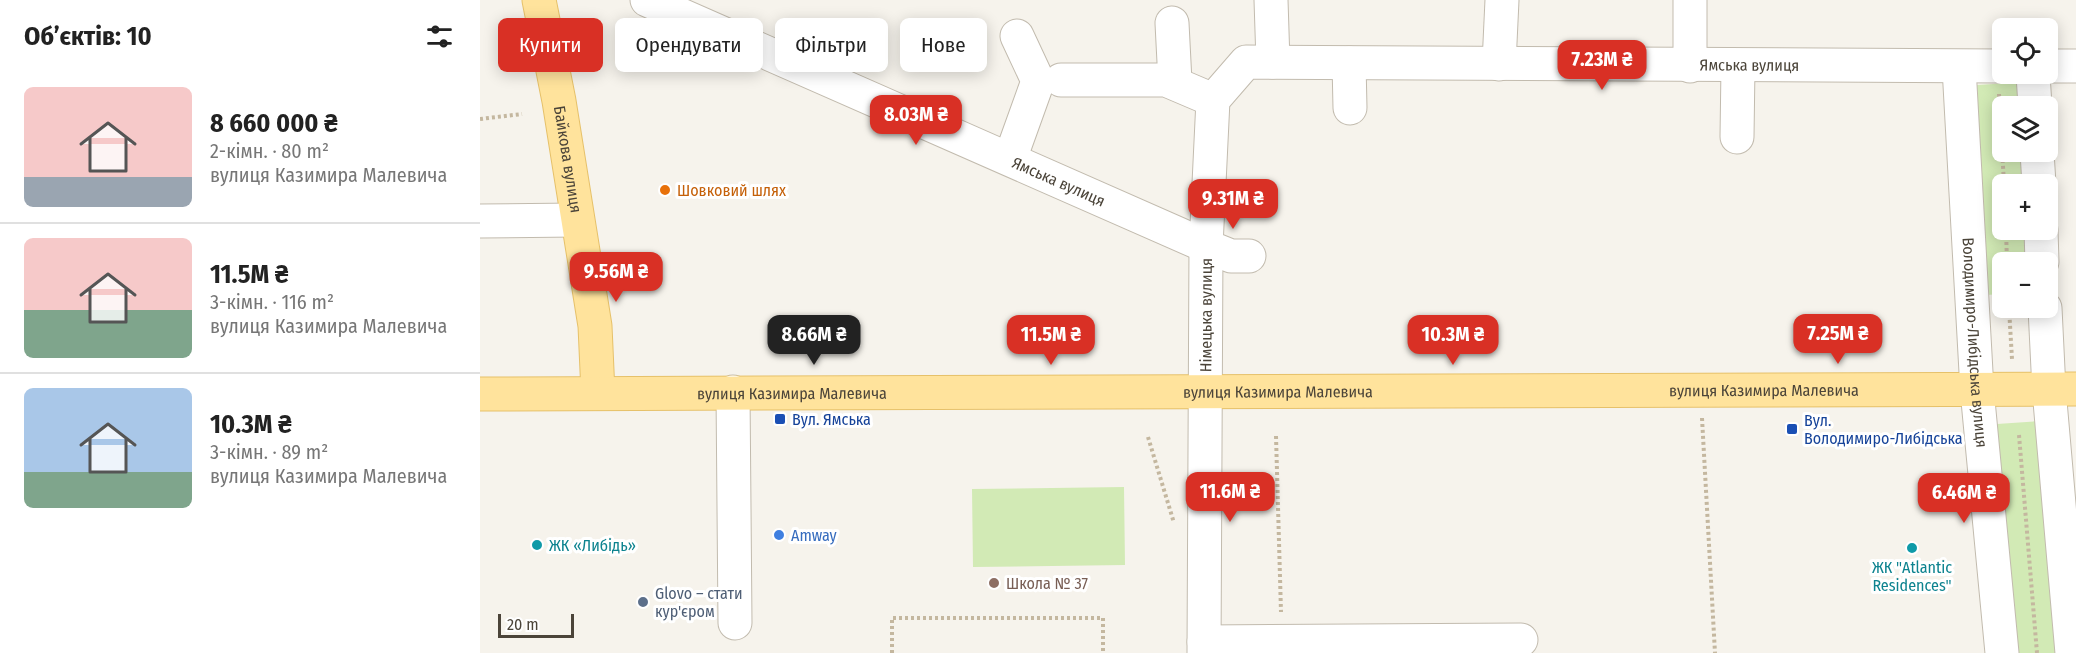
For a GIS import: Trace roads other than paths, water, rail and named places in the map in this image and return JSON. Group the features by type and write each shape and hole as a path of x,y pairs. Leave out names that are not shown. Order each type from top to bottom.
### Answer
{"main road":[{"name":"Байкова вулиця","path":"539,0 559,101 594,326 598,393"},
{"name":"вулиця Казимира Малевича","path":"480,394 2062,389"}],"street":[{"name":"Ямська вулиця","path":"647,0 1206,246 1231,256 1249,256"},
{"path":"1061,80 1175,82 1213,100 1259,62 1271,0"},
{"path":"1499,64 1502,0"},
{"path":"1689,66 1690,0"},
{"path":"1172,23 1175,82"},
{"path":"1010,159 1038,81 1017,36"},
{"name":"Ямська вулиця","path":"1259,62 1737,67 1992,66"},
{"path":"1349,63 1350,108"},
{"name":"Володимиро-Либідська вулиця","path":"1959,66 1977,390 2002,653"},
{"path":"2058,66 2076,66"},
{"path":"1737,67 1737,136"},
{"name":"Німецька вулиця","path":"1204,647 1206,246 1213,100"},
{"path":"480,221 576,220"},
{"path":"2047,318 2062,389 2072,653"},
{"path":"733,392 735,623"},
{"path":"1204,647 1423,647 1521,640"}],"place":[{"name":"Шовковий шлях","path":"665,190"},
{"name":"Вул. Ямська","path":"780,419"},
{"name":"Вул. Володимиро-Либідська","path":"1792,429"},
{"name":"Amway","path":"779,535"},
{"name":"ЖК «Либідь»","path":"537,545"},
{"name":"ЖК \"Atlantic Residences\"","path":"1912,548"},
{"name":"Школа № 37","path":"994,583"},
{"name":"Glovo – стати кур'єром","path":"643,602"}]}
